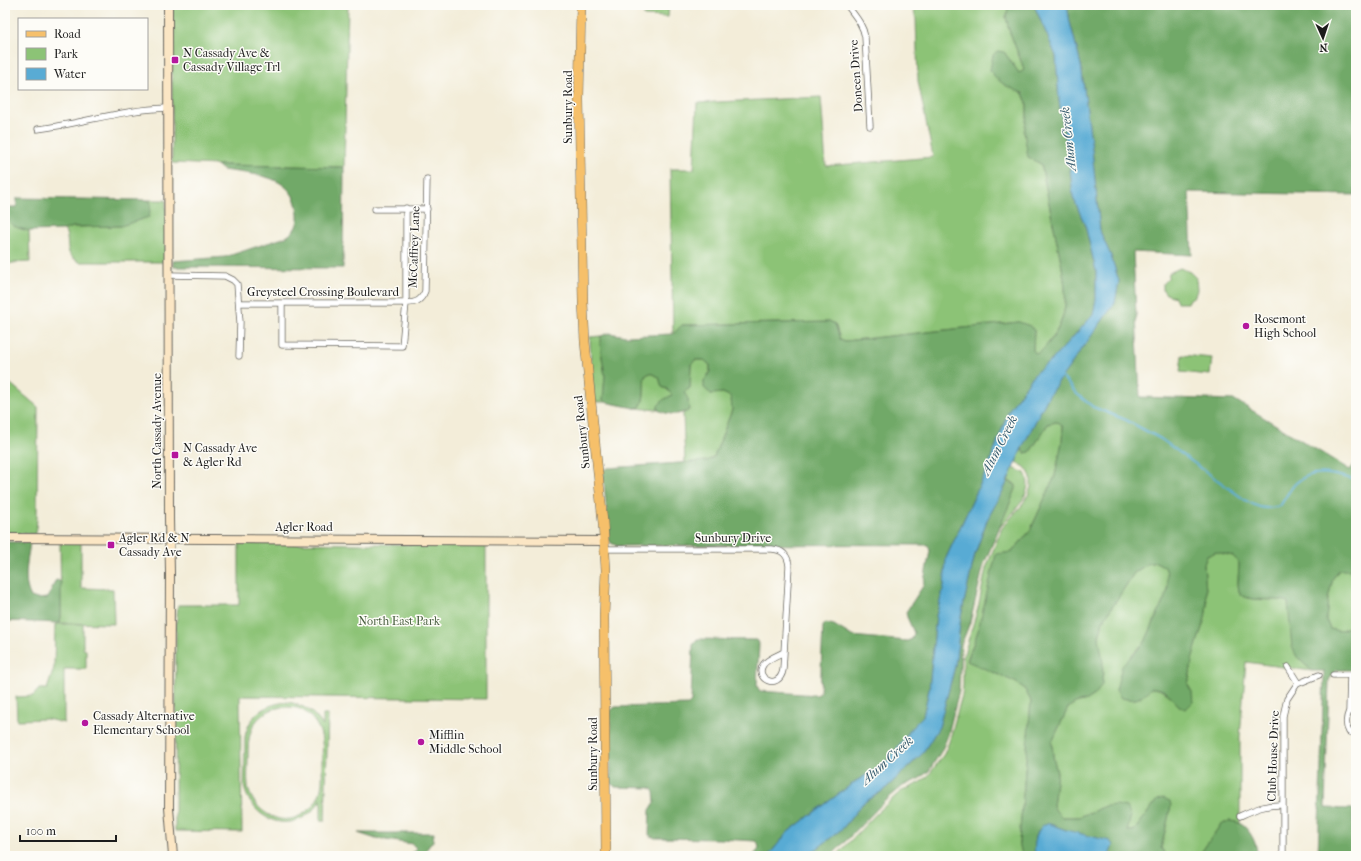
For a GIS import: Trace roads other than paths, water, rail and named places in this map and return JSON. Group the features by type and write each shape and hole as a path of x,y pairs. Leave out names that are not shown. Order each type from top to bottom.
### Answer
{"main road":[{"name":"North Cassady Avenue","path":"168,5 170,808 173,856"},
{"name":"Sunbury Road","path":"581,5 579,99 583,302 585,342 606,570 604,711 606,856"},
{"name":"Agler Road","path":"5,538 604,545"}],"street":[{"name":"Doneen Drive","path":"847,5 864,29 870,126"},
{"path":"38,129 60,126 126,112 168,108"},
{"name":"McCaffrey Lane","path":"406,303 417,302 423,297 425,291 427,209 426,179"},
{"path":"282,303 282,345 402,346 406,303 406,208"},
{"path":"375,209 427,209"},
{"path":"168,275 225,276 234,280 237,284 239,303 239,356"},
{"name":"Greysteel Crossing Boulevard","path":"239,303 406,303"},
{"name":"Sunbury Drive","path":"604,545 772,549 784,552 788,558 789,566 784,652 782,676 773,682 767,680 763,677 761,671 762,666 767,661 784,652"},
{"path":"1288,667 1298,683 1319,675"},
{"path":"1333,675 1353,675 1347,717 1347,728 1349,732 1356,734"},
{"name":"Club House Drive","path":"1283,856 1284,716 1287,699 1298,683"},
{"path":"1349,711 1356,712"},
{"path":"1240,816 1258,807 1274,804 1283,805"}],"water":[{"name":"Alum Creek","path":"1034,5 1067,5 1081,65 1092,149 1100,231 1111,256 1119,281 1115,303 1049,395 1022,448 1005,487 987,520 975,554 961,616 955,666 939,727 922,754 884,790 863,803 843,828 818,848 804,856 768,856 788,832 856,781 885,764 914,725 923,716 929,690 936,616 944,586 946,558 988,467 1009,410 1035,373 1052,360 1093,315 1096,299 1096,271 1085,225 1073,197 1069,159 1059,101 1056,56"},
{"path":"1047,823 1066,830 1110,841 1113,845 1109,856 1035,855 1034,846 1036,836 1040,828"}],"waterway":[{"path":"1062,377 1077,394 1093,407 1126,420 1161,439 1254,505 1266,508 1280,506 1294,485 1310,475 1325,474 1356,480"}],"place":[{"name":"N Cassady Ave & Cassady Village Trl","path":"175,60"},
{"name":"Rosemont High School","path":"1246,326"},
{"name":"N Cassady Ave & Agler Rd","path":"175,455"},
{"name":"Agler Rd & N Cassady Ave","path":"111,545"},
{"name":"Cassady Alternative Elementary School","path":"85,723"},
{"name":"Mifflin Middle School","path":"421,742"}],"park label":[{"name":"North East Park","path":"399,621"}]}
